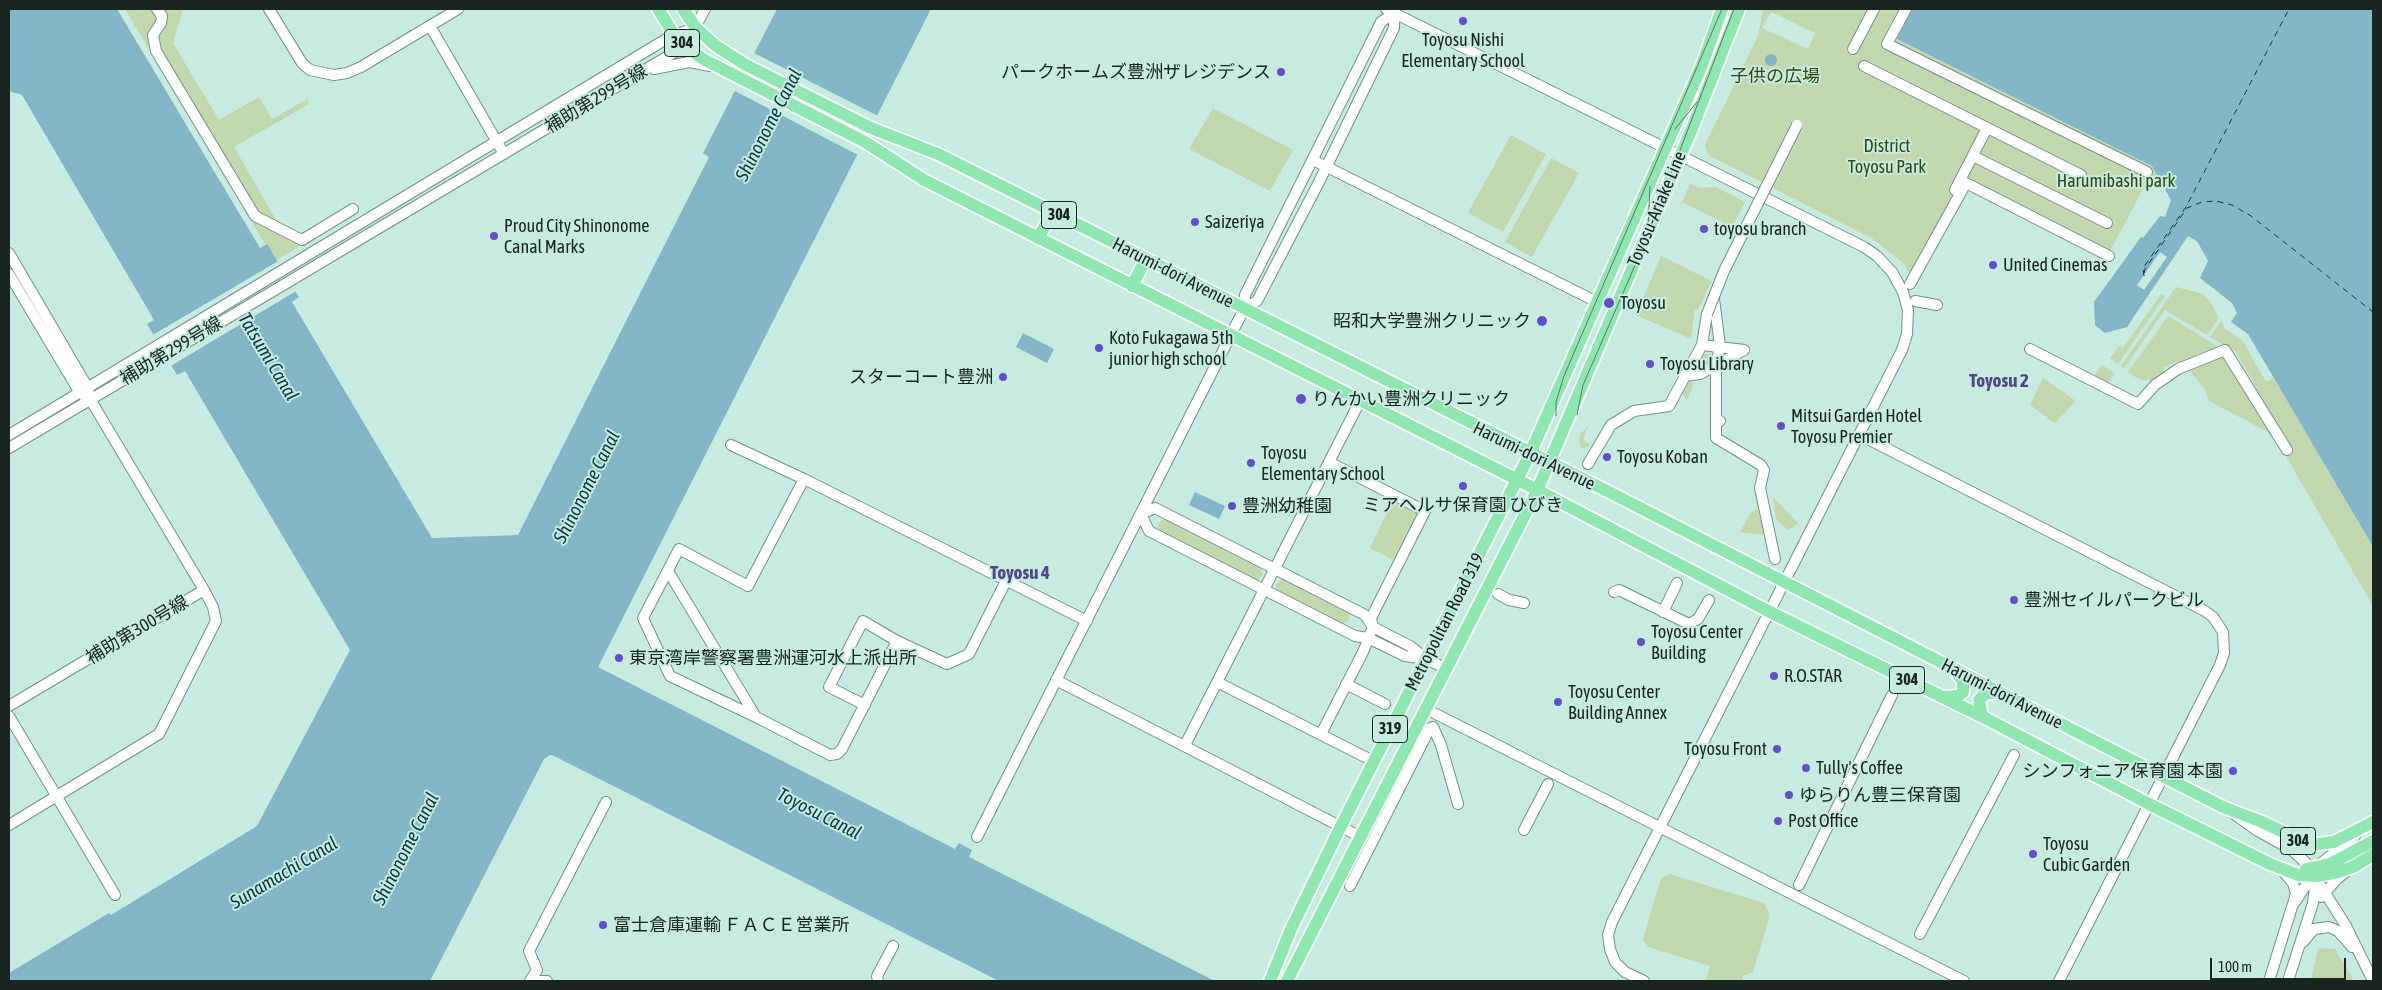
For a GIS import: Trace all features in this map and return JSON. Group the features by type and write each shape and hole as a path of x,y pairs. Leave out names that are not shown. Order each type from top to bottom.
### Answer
{"main road":[{"name":"Harumi-dori Avenue","path":"658,9 673,35 716,68 865,142 924,180 1518,480 1770,612 1987,719 2149,804 2298,875 2353,867 2373,855"},
{"name":"Harumi-dori Avenue","path":"683,9 696,28 716,46 746,64 871,128 938,154 2225,808 2260,821 2310,845 2334,842 2373,823"},
{"name":"Toyosu-Ariake Line","path":"1530,454 1702,65 1722,9"},
{"name":"Toyosu-Ariake Line","path":"1549,464 1729,39 1739,9"},
{"path":"1038,238 1053,212"},
{"path":"1132,286 1146,259"},
{"name":"319","path":"1518,480 1530,454"},
{"name":"319","path":"1537,491 1549,464"},
{"name":"Metropolitan Road 319","path":"1270,981 1291,929 1373,761 1518,480"},
{"name":"Metropolitan Road 319","path":"1287,981 1537,491"},
{"path":"1941,696 1954,697 1963,692 1963,681 1953,670"},
{"path":"1987,719 1982,716 1979,700 1986,694 1998,692"},
{"name":"304","path":"2313,873 2373,841"}],"street":[{"path":"159,9 162,23 153,35 152,41 156,51 255,216 302,240 354,209"},
{"path":"269,9 302,64 310,70 334,75 361,67 458,9"},
{"path":"696,28 705,9"},
{"path":"1853,49 1874,9"},
{"path":"1906,9 1887,44 2147,172"},
{"path":"1390,11 1846,238 1877,256 1892,272 1903,292 1908,310 1907,334 1902,350 1612,922 1608,935 1610,949 1615,962 1626,972 1644,981"},
{"path":"977,837 1231,336 1244,309 1245,295 1381,22 1390,11"},
{"path":"1244,309 1257,301 1326,167 1394,28 1390,11"},
{"path":"430,26 504,154"},
{"name":"補助第299号線","path":"9,435 673,35 696,28"},
{"name":"補助第299号線","path":"9,448 685,46 696,28"},
{"path":"634,76 679,63 696,63 716,68"},
{"path":"1864,66 2081,175"},
{"path":"1588,464 1611,425 1634,411 1669,406 1702,345 1706,314 1724,272 1796,125"},
{"path":"1987,128 1910,279 1966,183 2109,256"},
{"path":"1973,156 2107,223"},
{"path":"1313,160 1596,302"},
{"path":"9,253 84,390"},
{"path":"9,274 90,399"},
{"path":"1714,299 1720,346 1716,365 1718,420 1716,438 1761,465 1764,470 1760,488 1776,559"},
{"path":"1915,301 1937,305"},
{"path":"1684,376 1700,374 1744,350 1702,345"},
{"path":"2030,350 2138,404 2155,385 2178,369 2225,350 2287,450"},
{"name":"補助第300号線","path":"9,706 204,590 90,399"},
{"path":"1185,745 1360,401"},
{"path":"1860,436 2213,617 2224,637 2223,659 2059,981"},
{"path":"731,445 804,479 1086,621"},
{"path":"1321,734 1373,627 1371,618 1425,511 1329,462"},
{"path":"804,479 748,586 679,549 643,618 670,676 830,755 837,754 842,749 897,641"},
{"path":"1141,514 1155,508 1364,614 1373,627 1410,646 1426,659 1446,669"},
{"path":"1141,514 1149,531 1264,590 1355,636 1368,638 1405,656 1426,659"},
{"path":"668,571 756,717"},
{"path":"865,705 829,687 863,622 897,641 946,664 969,654 1006,581"},
{"path":"1663,612 1677,583"},
{"path":"9,825 156,737 162,730 216,621 213,606 204,590"},
{"path":"1614,592 1619,590 1689,624 1698,619 1709,600"},
{"path":"1498,594 1509,600 1524,603"},
{"path":"1056,680 1361,837"},
{"path":"1217,682 1373,761"},
{"path":"1346,684 1385,704"},
{"path":"1799,885 1892,695"},
{"path":"1426,709 1964,981"},
{"path":"9,716 115,895"},
{"path":"1350,886 1431,728 1441,745 1458,804"},
{"path":"1920,934 2014,756"},
{"path":"1524,830 1548,784"},
{"path":"547,981 531,981 537,970 529,951 606,802"},
{"path":"2225,808 2256,830 2296,853 2313,873 2346,926 2373,981"},
{"path":"2294,906 2313,873 2331,853 2373,823"},
{"path":"2268,981 2294,906 2296,894 2293,883 2278,867"},
{"path":"2310,912 2337,879 2353,867"},
{"path":"2288,981 2315,893 2313,873"},
{"path":"2299,948 2314,929 2329,927 2338,931 2358,953"},
{"path":"878,981 878,976 893,946"}],"green space":[{"path":"125,9 183,9 173,43 219,120 259,97 272,119 307,99 309,104 234,147 279,225 300,236 345,219 275,261"},
{"name":"District Toyosu Park","path":"1763,9 1912,9 1897,39 2152,166 2160,180 2159,182 2149,178 2110,251 1965,179 1910,274 1902,262 1873,239 1708,155 1705,145 1758,36","holes":["1771,12 1815,33 1808,49 1762,28"]},
{"path":"1213,108 1293,150 1270,191 1189,149"},
{"path":"1511,135 1546,154 1503,232 1468,213"},
{"path":"1551,158 1579,173 1532,257 1505,242"},
{"path":"1690,184 1700,188 1716,187 1745,202 1732,227 1682,202"},
{"path":"1661,256 1712,281 1698,310 1695,309 1691,339 1636,315"},
{"path":"2176,287 2203,294 2210,301 2219,318 2207,335 2165,310 2124,369 2121,366"},
{"path":"2161,294 2165,296 2118,364 2110,358 2119,346 2123,348"},
{"path":"2168,316 2222,349 2192,361 2176,362 2164,367 2162,375 2154,380 2143,380 2133,376 2128,372"},
{"path":"2221,321 2225,329 2243,341 2266,382 2274,378 2373,548 2373,606 2249,393 2259,386 2256,387 2235,351 2210,337"},
{"path":"2224,352 2270,433 2209,401 2204,388 2187,367"},
{"path":"1711,353 1711,362 1696,370 1698,356"},
{"path":"2102,365 2115,374 2106,386 2092,379"},
{"path":"2043,378 2076,401 2055,423 2030,405"},
{"path":"1690,382 1694,382 1687,400 1681,392"},
{"path":"1588,425 1584,437 1585,442 1591,445 1582,449 1579,443 1580,435"},
{"path":"1773,497 1798,523 1792,528 1788,530 1776,519"},
{"path":"1393,500 1417,511 1418,515 1395,561 1370,548"},
{"path":"1759,508 1764,524 1763,535 1740,532 1750,513"},
{"path":"1165,518 1262,568 1262,576 1255,581 1160,534 1158,524"},
{"path":"1283,578 1349,612 1349,620 1340,625 1277,592 1276,584"},
{"path":"1670,874 1764,903 1770,915 1753,972 1743,976 1742,981 1706,981 1710,966 1648,947 1643,939 1661,878"},
{"path":"2318,948 2335,949 2354,981 2319,981 2311,979"}],"water":[{"path":"9,9 117,9 260,248 267,244 299,297 292,302 432,538 518,535 709,157 703,153 777,9 931,9 598,667 955,849 959,843 972,850 969,857 1215,981 999,981 550,755 544,759 430,981 9,981 9,973 109,913 111,915 257,826 350,650 185,371 177,375 147,324 154,320 22,95 9,91"},
{"path":"1912,9 2373,9 2373,547 2248,334 2231,322 2237,313 2232,303 2200,278 2208,261 2197,241 2188,236 2127,327 2105,333 2095,325 2094,302 2141,237 2143,238 2160,216 2165,217 2171,200 2152,166 1897,39"},
{"path":"1773,54 1776,55 1776,65 1769,66 1766,65 1765,58 1766,55"},
{"path":"1023,333 1054,349 1047,363 1016,347"},
{"path":"1195,492 1225,506 1219,519 1189,505"}],"pier":[{"path":"752,52 878,116 858,155 733,90"},
{"path":"2160,252 2167,257 2144,290 2137,285"},
{"path":"280,260 298,290 169,367 151,336"}],"ferry route":[{"path":"2144,276 2143,268 2186,207 2289,9"},
{"path":"2144,273 2187,208 2202,202 2216,201 2232,205 2251,216 2373,312"}],"tram line":[{"path":"1556,416 1556,402 1564,376 1722,9"},
{"path":"1577,415 1583,385 1643,247 1734,9"},
{"path":"1675,129 1697,102"},
{"path":"1648,228 1650,186"}],"place":[{"name":"Toyosu Nishi Elementary School","path":"1463,21"},
{"name":"パークホームズ豊洲ザレジデンス","path":"1281,72"},
{"name":"Saizeriya","path":"1195,222"},
{"name":"toyosu branch","path":"1704,229"},
{"name":"Proud City Shinonome Canal Marks","path":"494,236"},
{"name":"United Cinemas","path":"1993,265"},
{"name":"Toyosu","path":"1609,303"},
{"name":"昭和大学豊洲クリニック","path":"1542,321"},
{"name":"Koto Fukagawa 5th junior high school","path":"1099,348"},
{"name":"Toyosu Library","path":"1650,364"},
{"name":"スターコート豊洲","path":"1003,377"},
{"name":"りんかい豊洲クリニック","path":"1301,399"},
{"name":"Mitsui Garden Hotel Toyosu Premier","path":"1781,426"},
{"name":"Toyosu Koban","path":"1607,457"},
{"name":"Toyosu Elementary School","path":"1251,463"},
{"name":"ミアヘルサ保育園 ひびき","path":"1463,486"},
{"name":"豊洲幼稚園","path":"1232,506"},
{"name":"豊洲セイルパークビル","path":"2014,600"},
{"name":"Toyosu Center Building","path":"1641,642"},
{"name":"東京湾岸警察署豊洲運河水上派出所","path":"619,658"},
{"name":"R.O.STAR","path":"1774,676"},
{"name":"Toyosu Center Building Annex","path":"1558,702"},
{"name":"Toyosu Front","path":"1777,749"},
{"name":"Tully's Coffee","path":"1806,768"},
{"name":"シンフォニア保育園 本園","path":"2233,771"},
{"name":"ゆらりん豊三保育園","path":"1789,795"},
{"name":"Post Office","path":"1778,821"},
{"name":"Toyosu Cubic Garden","path":"2033,854"},
{"name":"富士倉庫運輸 ＦＡＣＥ営業所","path":"603,925"}],"district":[{"name":"Toyosu 2","path":"1999,381"},
{"name":"Toyosu 4","path":"1020,573"}],"park label":[{"name":"子供の広場","path":"1775,76"},
{"name":"Harumibashi park","path":"2116,181"}],"water label":[{"name":"Shinonome Canal","path":"769,125"},
{"name":"Tatsumi Canal","path":"268,357"},
{"name":"Shinonome Canal","path":"587,487"},
{"name":"Toyosu Canal","path":"819,814"},
{"name":"Shinonome Canal","path":"406,849"},
{"name":"Sunamachi Canal","path":"284,873"}]}
